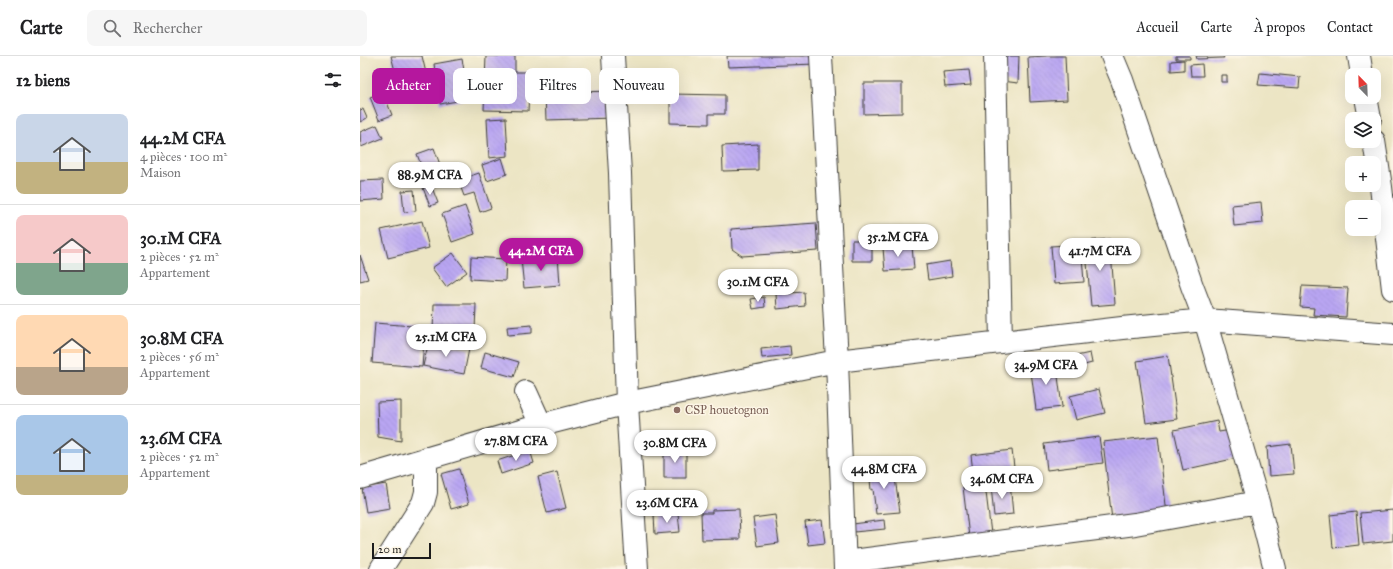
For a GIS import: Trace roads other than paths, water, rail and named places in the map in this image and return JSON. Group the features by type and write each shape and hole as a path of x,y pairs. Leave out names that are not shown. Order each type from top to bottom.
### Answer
{"street":[{"path":"613,56 620,173 627,403 637,569"},
{"path":"821,56 837,361 845,565 1135,524 1258,502"},
{"path":"994,56 1001,342"},
{"path":"1112,56 1205,320 1258,502 1275,569"},
{"path":"1359,56 1361,68"},
{"path":"1376,148 1387,187 1393,289"},
{"path":"360,478 542,425 627,403 837,361 1122,328 1205,320 1393,334"},
{"path":"526,392 542,425"},
{"path":"381,569 423,503 426,492 426,458"}],"place":[{"name":"CSP houetognon","path":"677,410"}]}
